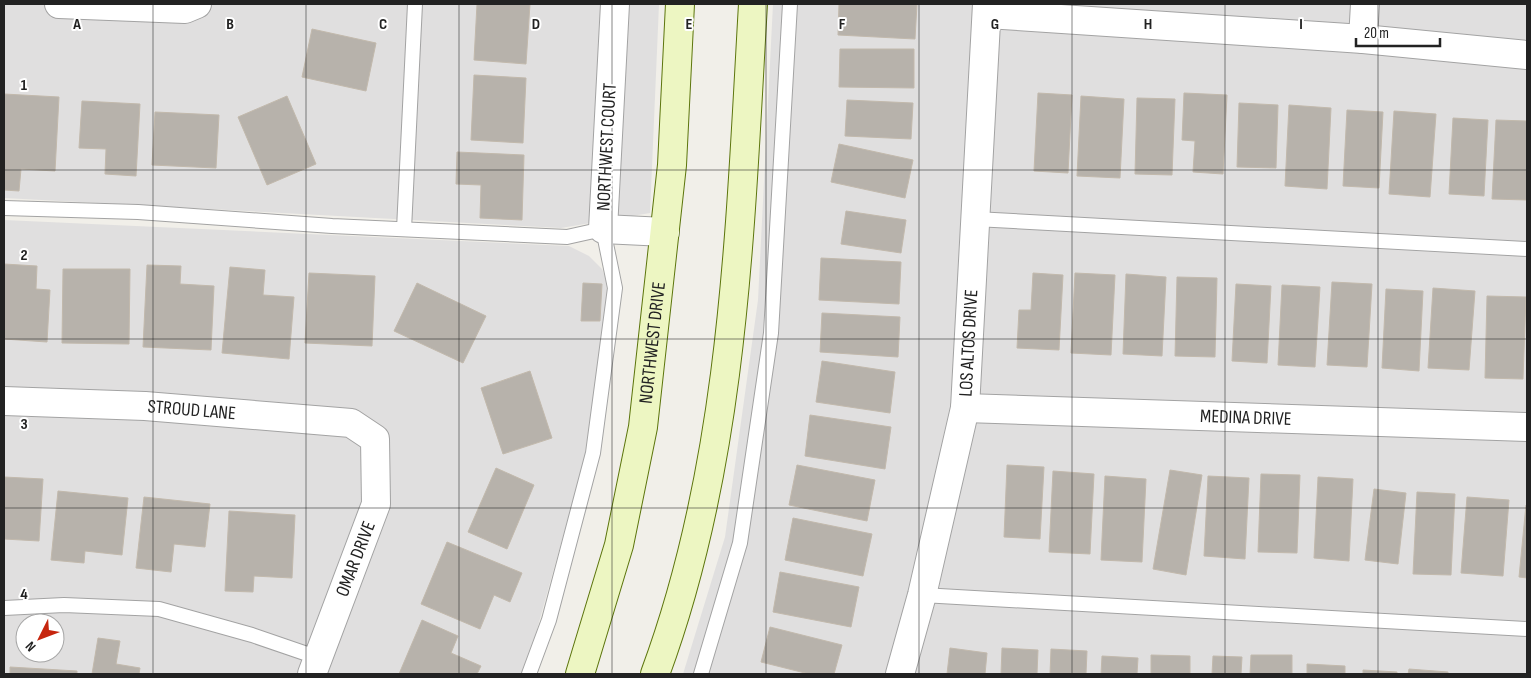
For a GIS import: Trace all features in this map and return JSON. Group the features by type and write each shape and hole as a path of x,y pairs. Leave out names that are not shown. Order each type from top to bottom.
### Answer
{"main road":[{"name":"NORTHWEST DRIVE","path":"580,674 619,545 641,436 672,165 680,4"},
{"path":"655,674 682,591 706,493 724,377 742,208 753,4"}],"street":[{"path":"59,4 191,6"},
{"name":"NORTHWEST COURT","path":"615,4 603,228 665,232"},
{"path":"1362,39 1365,4"},
{"path":"987,9 1527,54"},
{"name":"LOS ALTOS DRIVE","path":"900,674 922,595 965,408 987,9"},
{"name":"STROUD LANE","path":"4,401 145,406 351,423 375,439"},
{"name":"MEDINA DRIVE","path":"965,408 1527,427"},
{"name":"OMAR DRIVE","path":"316,666 376,504 375,439"}],"lane":[{"path":"404,230 415,4"},
{"path":"700,674 740,543 771,332 790,4"},
{"path":"4,208 138,212 332,226 567,237 603,228 616,288 593,453 549,620 529,674"},
{"path":"975,219 1527,248"},
{"path":"922,595 1527,629"},
{"path":"4,608 64,605 159,609 252,635 316,666"}],"shaded area":[{"path":"4,4 659,4 650,213 561,228 4,198"},
{"path":"773,4 1527,4 1527,674 683,674 725,537 758,300"},
{"path":"4,220 569,246 589,256 602,269 609,286 584,461 536,633 521,674 4,674"}],"building":[{"path":"477,4 530,4 526,64 474,60"},
{"path":"839,4 917,4 915,39 838,35"},
{"path":"312,29 376,43 366,91 302,77"},
{"path":"840,49 914,49 914,88 839,87"},
{"path":"474,75 526,78 523,143 471,140"},
{"path":"1038,93 1072,95 1068,173 1034,171"},
{"path":"1184,93 1227,95 1223,174 1193,172 1195,141 1182,140"},
{"path":"4,94 59,97 55,171 21,169 19,191 4,190"},
{"path":"287,96 316,164 267,185 238,117"},
{"path":"1081,96 1124,99 1120,178 1077,176"},
{"path":"1137,98 1175,99 1172,175 1135,174"},
{"path":"847,100 913,103 911,139 845,136"},
{"path":"82,101 140,104 136,176 105,174 106,149 79,148"},
{"path":"1239,103 1278,105 1276,168 1237,167"},
{"path":"1289,105 1331,108 1327,189 1285,186"},
{"path":"1347,110 1383,112 1379,188 1343,186"},
{"path":"1394,111 1436,114 1430,197 1389,194"},
{"path":"155,112 219,115 216,168 152,165"},
{"path":"1453,118 1488,120 1484,196 1449,194"},
{"path":"1496,120 1527,121 1527,200 1492,199"},
{"path":"839,144 913,160 905,198 831,182"},
{"path":"457,152 524,155 522,220 480,218 481,185 456,184"},
{"path":"846,211 906,220 901,253 841,244"},
{"path":"821,258 901,262 899,304 819,300"},
{"path":"4,264 37,266 36,289 50,290 47,342 4,339"},
{"path":"147,265 181,266 180,284 214,286 211,350 143,347"},
{"path":"230,267 265,270 263,295 294,297 289,359 222,353"},
{"path":"63,269 130,269 129,344 62,343"},
{"path":"309,273 375,276 372,346 305,343"},
{"path":"1033,273 1063,275 1059,350 1017,348 1019,310 1031,310"},
{"path":"1075,273 1115,275 1111,355 1071,353"},
{"path":"1126,274 1166,277 1162,356 1123,354"},
{"path":"1177,277 1217,278 1215,357 1175,356"},
{"path":"1332,282 1372,284 1367,367 1327,365"},
{"path":"417,283 486,316 463,363 394,331"},
{"path":"583,283 602,284 600,321 581,321"},
{"path":"1236,284 1271,286 1267,363 1232,361"},
{"path":"1282,285 1320,287 1315,367 1278,365"},
{"path":"1433,288 1475,291 1469,370 1428,368"},
{"path":"1386,289 1423,291 1419,371 1382,368"},
{"path":"1487,296 1526,297 1523,379 1485,378"},
{"path":"822,313 900,317 898,357 820,352"},
{"path":"822,361 895,372 890,413 816,402"},
{"path":"530,371 552,438 503,454 481,388"},
{"path":"810,415 891,427 885,469 805,456"},
{"path":"797,465 875,480 867,521 789,505"},
{"path":"1007,465 1044,467 1040,539 1004,537"},
{"path":"496,468 534,485 507,549 468,532"},
{"path":"1170,470 1202,475 1186,575 1153,569"},
{"path":"1053,471 1094,474 1090,554 1049,552"},
{"path":"1261,474 1300,475 1297,553 1258,552"},
{"path":"1105,476 1146,479 1142,562 1101,560"},
{"path":"1208,476 1249,478 1245,559 1204,556"},
{"path":"4,477 43,479 39,541 4,539"},
{"path":"1318,477 1353,479 1349,561 1314,558"},
{"path":"1374,489 1406,493 1398,564 1365,560"},
{"path":"58,491 128,498 122,555 85,551 84,563 51,560"},
{"path":"1417,492 1455,494 1451,575 1413,574"},
{"path":"144,497 210,504 205,547 174,544 171,572 136,568"},
{"path":"1467,497 1509,500 1503,576 1461,573"},
{"path":"1527,505 1527,578 1519,577"},
{"path":"229,511 295,515 292,578 254,576 253,592 225,591"},
{"path":"793,518 872,534 863,576 785,560"},
{"path":"447,542 522,573 510,602 494,595 480,629 421,604"},
{"path":"780,572 859,587 851,627 773,612"},
{"path":"422,620 458,636 451,653 481,666 477,674 399,674"},
{"path":"770,627 842,645 834,674 809,674 761,662"},
{"path":"98,638 120,641 116,664 140,668 139,674 92,674"},
{"path":"950,648 987,653 985,674 947,674"},
{"path":"1002,648 1038,650 1037,674 1001,674"},
{"path":"1051,649 1087,651 1086,674 1050,674"},
{"path":"1151,655 1190,656 1190,674 1151,674"},
{"path":"1251,655 1292,655 1292,674 1250,674"},
{"path":"1102,656 1138,658 1137,674 1101,674"},
{"path":"1213,656 1242,657 1241,674 1212,674"},
{"path":"1307,664 1345,666 1345,674 1307,674"},
{"path":"10,667 77,671 77,674 10,674"},
{"path":"1409,669 1448,672 1448,674 1408,674"},
{"path":"1363,670 1397,672 1397,674 1363,674"}]}
